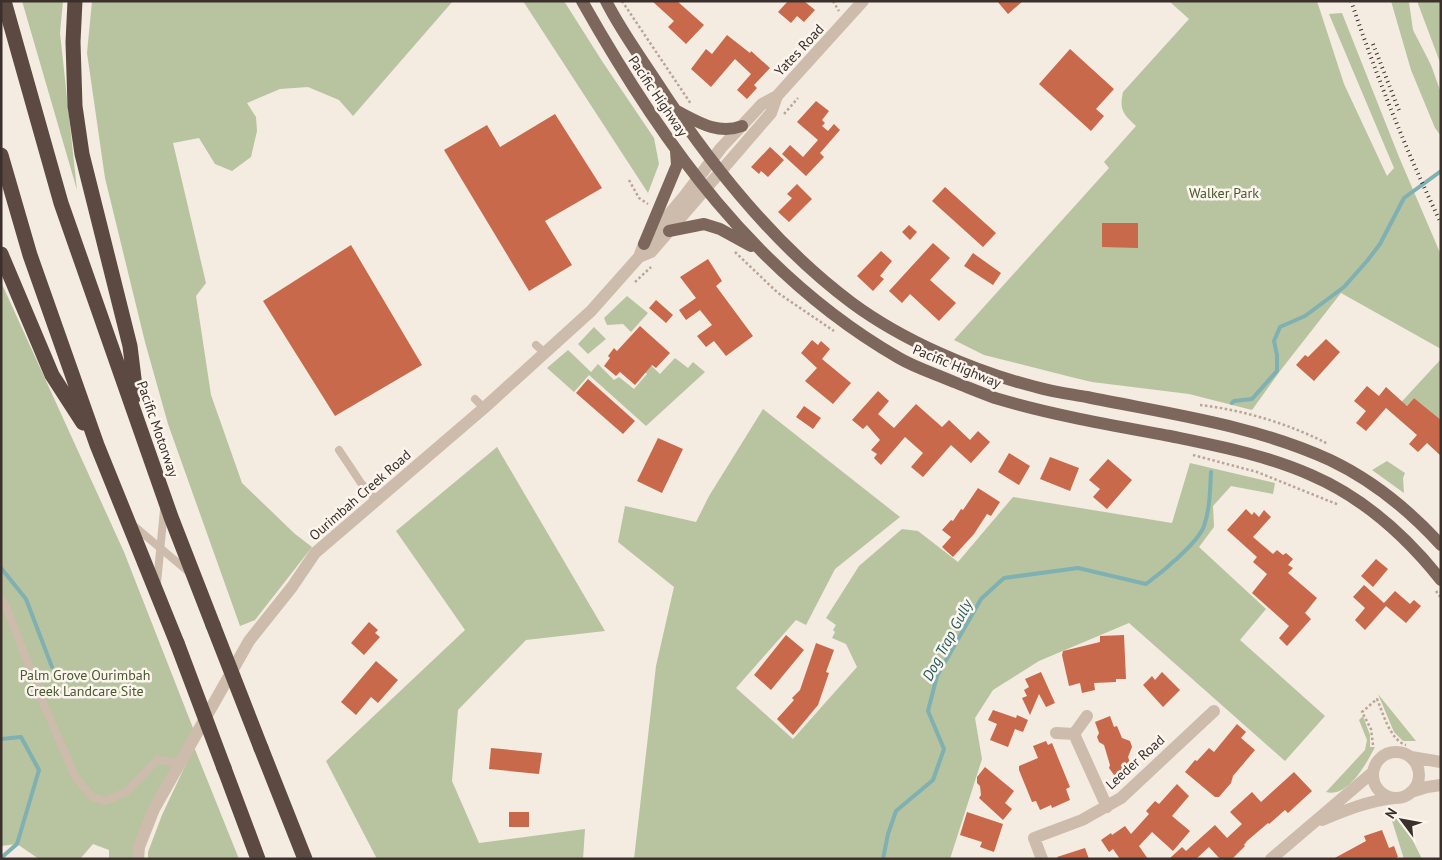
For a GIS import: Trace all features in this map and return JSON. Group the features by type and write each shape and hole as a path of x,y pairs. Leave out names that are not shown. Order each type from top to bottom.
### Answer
{"highway":[{"name":"Pacific Motorway","path":"4,1 61,203 165,500 305,859"},
{"path":"75,1 73,42 75,106 82,154 130,346 140,427"},
{"path":"1,155 30,255 97,445 177,643 258,859"},
{"path":"1,254 52,375 97,445"}],"main road":[{"name":"Pacific Highway","path":"582,1 614,57 676,150 702,185 760,251 801,290 850,327 915,366 993,397 1086,421 1232,448 1314,476 1350,496 1384,521 1419,554 1441,580"},
{"name":"Pacific Highway","path":"606,1 675,110 716,167 798,259 852,303 894,329 967,366 1036,387 1213,423 1265,435 1300,447 1332,461 1379,489 1441,545"},
{"path":"675,110 703,125 718,129 732,129 742,126"},
{"path":"644,244 677,165 676,150"},
{"path":"670,231 704,224 720,229 760,251"}],"street":[{"name":"Yates Road","path":"716,167 721,148 762,104 776,96 864,1"},
{"name":"Yates Road","path":"716,167 772,113 776,96"},
{"name":"Ourimbah Creek Road","path":"639,257 651,252 670,231 716,167"},
{"name":"Ourimbah Creek Road","path":"138,859 139,848 154,809 249,641 292,587 315,553 376,500 540,349 591,310 639,257 644,244 702,185"},
{"name":"Leeder Road","path":"1042,859 1034,838 1082,820 1121,798 1214,711"},
{"path":"1074,734 1087,716"},
{"path":"1056,733 1074,734"},
{"path":"1074,734 1106,807"},
{"path":"1410,752 1416,763 1419,778 1411,792"},
{"path":"1395,798 1388,796 1376,787 1373,780 1373,772 1378,760 1389,753 1410,752 1441,762"},
{"path":"1271,859 1373,772"},
{"path":"1308,826 1354,807 1441,785"}],"lane":[{"path":"340,450 361,483 376,500"},
{"path":"156,590 165,500"},
{"path":"128,522 194,576"},
{"path":"1,601 6,606 44,705 75,776 92,797 104,801 126,792 157,760 180,764"}],"path":[{"path":"622,1 695,109"},
{"path":"780,119 798,98"},
{"path":"629,180 639,198 649,204 653,198"},
{"path":"1191,404 1209,406 1292,427 1330,445"},
{"path":"1373,745 1371,728 1362,712 1377,699 1393,734 1410,752"}],"green space":[{"path":"22,1 63,1 60,33 77,190"},
{"path":"92,1 453,1 353,116 339,100 308,87 280,89 247,103 256,117 257,131 251,157 232,171 215,164 199,138 173,143 206,283 196,296 211,395 242,483 295,534 312,547 255,620 240,626 168,424 145,342 105,178 87,53"},
{"path":"523,1 564,1 654,138 659,164 648,193"},
{"name":"Walker Park","path":"1169,1 1317,1 1344,84 1387,176 1394,168 1329,14 1342,13 1399,157 1441,255 1441,349 1341,293 1252,410 1189,394 1092,382 984,355 954,340 1109,168 1104,162 1136,126 1123,111 1123,92 1189,19"},
{"path":"1391,1 1409,2 1413,30 1431,65 1441,93 1441,136 1435,128 1411,70"},
{"path":"1417,1 1441,1 1441,65"},
{"name":"Palm Grove Ourimbah Creek Landcare Site","path":"1,282 124,552 193,728 132,859 109,859 109,850 93,844 80,859 39,859 17,844 1,846"},
{"path":"627,296 648,313 631,332 623,324 607,325 604,318"},
{"path":"594,327 606,339 588,354 578,344"},
{"path":"634,349 660,374 675,358 688,368 693,362 705,372 646,426 589,375 574,392 547,368 568,350 591,372 598,364 614,380 619,377 634,389 647,374 626,357"},
{"path":"1441,359 1441,420 1414,398 1400,413 1395,409"},
{"path":"763,409 900,517 835,569 806,625 796,620 736,688 793,739 857,667 846,644 832,638 836,625 826,618 859,566 902,529 918,531 958,562 1013,497 1172,523 1190,463 1275,483 1273,494 1231,486 1213,506 1214,527 1199,547 1266,609 1240,640 1325,716 1285,761 1129,623 1039,661 993,690 975,718 982,759 950,859 634,859 656,666 674,587 618,542 625,506 696,522 709,496"},
{"path":"497,447 605,631 526,640 458,710 452,781 479,843 585,829 583,859 377,859 326,761 465,630 396,531"},
{"path":"1387,461 1405,473 1403,478 1404,493 1372,470"},
{"path":"1378,694 1416,741 1403,741 1394,732"},
{"path":"1363,716 1370,735 1370,747 1375,747 1367,762 1349,785 1342,790 1326,792 1365,750 1367,740 1359,720"},
{"path":"194,747 239,859 148,859 148,852 162,815"},
{"path":"1388,808 1412,839 1422,859 1404,859"}],"building":[{"path":"652,1 677,1 704,25 686,44 668,27 674,21"},
{"path":"788,1 804,1 815,10 804,22 797,16 791,23 778,12"},
{"path":"997,1 1023,1 1008,14"},
{"path":"727,35 750,53 751,51 770,68 754,85 757,88 747,99 737,90 751,74 735,59 711,87 691,69 706,49 712,54"},
{"path":"1070,49 1114,89 1096,109 1104,116 1091,131 1039,84"},
{"path":"816,101 829,111 822,120 825,123 822,126 828,131 834,124 840,130 820,153 824,157 806,176 782,154 790,145 803,157 818,140 797,122"},
{"path":"555,114 602,188 545,221 572,265 529,291 444,150 487,125 500,147"},
{"path":"770,147 784,160 768,177 761,171 759,174 751,167"},
{"path":"797,184 812,199 789,222 778,212 792,198 787,194"},
{"path":"945,187 996,233 983,247 932,201"},
{"path":"1102,223 1138,223 1138,248 1102,247"},
{"path":"909,225 917,232 910,240 902,232"},
{"path":"933,243 950,258 930,280 956,303 939,321 910,294 902,303 889,291"},
{"path":"351,245 422,365 335,416 263,301"},
{"path":"881,251 892,261 880,276 884,279 873,291 857,276"},
{"path":"973,253 1001,273 993,285 964,266"},
{"path":"708,259 722,281 716,286 753,336 726,356 714,341 706,347 697,336 712,325 700,310 686,320 679,310 696,298 680,277"},
{"path":"656,300 673,315 666,323 649,308"},
{"path":"640,326 670,353 656,368 652,365 635,385 620,372 616,376 604,366 614,348 617,351"},
{"path":"1326,339 1340,352 1314,381 1296,365 1305,355 1308,357"},
{"path":"812,340 818,345 821,341 830,349 822,359 851,383 833,404 805,381 817,368 801,353"},
{"path":"588,379 635,421 623,434 576,393"},
{"path":"1367,386 1379,396 1386,387 1407,406 1414,398 1441,420 1441,456 1427,443 1418,452 1409,444 1417,435 1386,408 1366,431 1356,423 1366,411 1354,401"},
{"path":"878,391 889,401 878,414 894,428 916,404 942,427 949,420 970,440 978,431 990,442 971,463 951,445 923,477 911,467 923,453 905,437 881,465 874,458 877,454 871,450 880,440 867,425 863,429 852,420"},
{"path":"804,406 821,418 813,429 796,417"},
{"path":"658,438 683,449 662,493 637,481"},
{"path":"1009,453 1030,466 1019,485 998,472"},
{"path":"1050,457 1079,468 1070,491 1040,479"},
{"path":"1108,459 1132,480 1107,509 1093,497 1100,489 1089,480"},
{"path":"978,488 1000,502 991,516 987,514 974,534 953,557 942,547 951,537 942,530 951,520 953,521 961,509 963,510"},
{"path":"1246,509 1252,515 1254,512 1259,517 1264,510 1271,517 1253,537 1273,554 1277,550 1283,555 1286,553 1293,559 1288,565 1293,568 1288,573 1317,598 1305,613 1311,619 1287,646 1279,638 1289,626 1252,593 1267,574 1253,562 1257,557 1227,530"},
{"path":"1376,559 1388,569 1373,587 1361,576"},
{"path":"1364,585 1384,603 1395,591 1410,604 1414,600 1421,606 1406,623 1386,606 1365,630 1355,620 1365,608 1353,597"},
{"path":"369,622 378,630 375,633 380,637 364,655 351,643"},
{"path":"786,635 804,650 771,690 754,675"},
{"path":"1124,635 1126,679 1116,679 1116,682 1094,683 1095,690 1082,693 1080,683 1069,686 1062,655 1063,651 1100,642 1100,636"},
{"path":"816,643 834,650 826,672 829,673 818,705 793,735 777,719 794,700 792,698 800,690"},
{"path":"376,661 398,680 378,703 371,697 356,715 341,702"},
{"path":"1041,672 1055,703 1046,707 1039,694 1030,715 1022,698 1027,696 1024,690 1029,687 1025,679"},
{"path":"1162,672 1180,690 1163,707 1143,685 1152,676 1155,680"},
{"path":"993,710 1016,718 1017,715 1028,720 1023,732 1015,729 1008,747 990,740 997,724 988,720"},
{"path":"1110,716 1114,727 1117,726 1122,738 1130,741 1132,747 1128,757 1132,768 1114,775 1109,768 1110,765 1104,745 1099,742 1097,737 1099,733 1095,722"},
{"path":"1237,724 1246,732 1241,738 1255,750 1233,776 1231,783 1219,797 1215,797 1185,772 1209,748 1214,752"},
{"path":"1046,741 1048,745 1052,743 1070,787 1066,789 1070,800 1052,808 1051,805 1040,810 1036,801 1032,802 1019,766 1038,758 1033,746"},
{"path":"491,748 542,753 539,774 489,769"},
{"path":"985,767 1014,791 1005,803 1012,809 1003,820 979,798 981,795 977,777"},
{"path":"1294,772 1312,791 1288,813 1285,810 1268,823 1247,841 1245,846 1232,859 1220,859 1209,847 1196,859 1169,859 1182,847 1186,851 1215,825 1227,838 1242,824 1230,812 1252,792 1261,802"},
{"path":"1177,784 1189,796 1172,816 1190,831 1173,851 1152,832 1139,846 1148,859 1120,859 1113,849 1109,852 1101,840 1125,826 1131,834 1149,814 1146,811 1155,801 1159,804"},
{"path":"509,812 529,812 529,827 509,827"},
{"path":"967,812 1003,824 994,852 980,847 982,842 960,835"},
{"path":"1382,830 1389,848 1394,846 1398,857 1393,859 1333,859 1366,841 1364,836"},
{"path":"1085,848 1089,859 1058,859 1057,857"}],"waterway":[{"name":"Dog Trap Gully","path":"1232,403 1234,401 1252,399 1277,371 1277,355 1274,341 1280,327 1305,316 1344,287 1380,244 1404,198 1441,171"},
{"name":"Dog Trap Gully","path":"883,859 888,834 896,811 933,780 944,749 928,711 937,676 981,599 1004,578 1078,568 1146,584 1161,573 1195,541 1200,533 1207,513 1211,472"},
{"path":"1,568 26,599 52,667"},
{"path":"1,739 21,737 39,770 17,844 1,858"}],"railway":[{"path":"1351,1 1393,114 1441,223"},
{"path":"1373,44 1400,113"}]}
